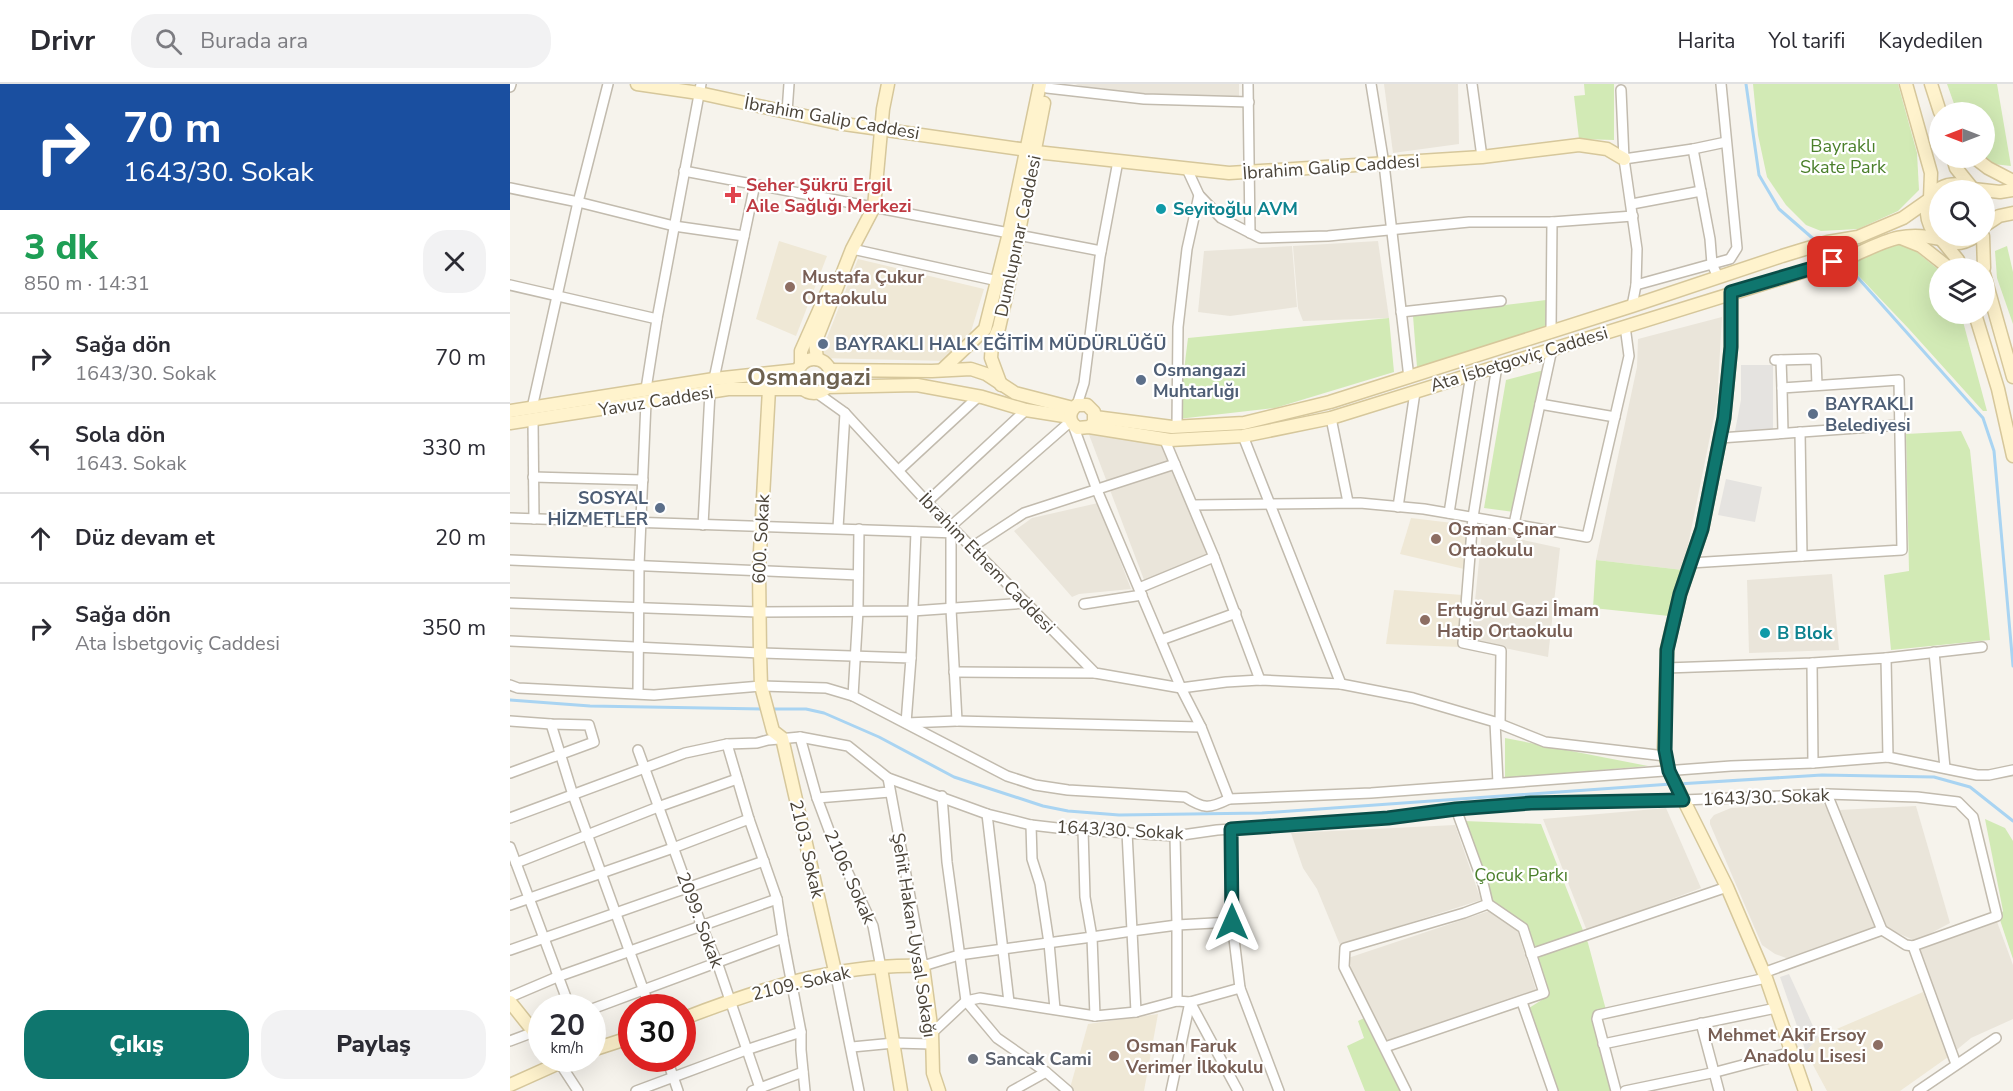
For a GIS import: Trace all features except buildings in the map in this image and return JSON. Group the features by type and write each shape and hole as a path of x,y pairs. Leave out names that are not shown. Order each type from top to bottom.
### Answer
{"main road":[{"name":"İbrahim Galip Caddesi","path":"637,84 700,88 837,123 1031,151 1229,173 1482,157 1580,145 1607,149 1624,159"},
{"path":"817,359 816,343 852,249 874,207 888,84"},
{"path":"1906,84 1931,173 1931,180"},
{"path":"1931,84 1937,102"},
{"name":"Dumlupınar Caddesi","path":"1001,385 991,358 992,344 999,328 1013,234 1045,85"},
{"path":"1956,168 1966,180"},
{"path":"1988,168 2013,181"},
{"name":"Ata İsbetgoviç Caddesi","path":"1995,192 2013,190"},
{"name":"Ata İsbetgoviç Caddesi","path":"1092,417 1177,426 1244,423 1330,402 1632,306 1782,255 1828,242 1858,237 1903,218 1929,200"},
{"path":"1929,202 1927,208 1929,225"},
{"path":"1995,218 2013,213"},
{"path":"942,370 986,329 1013,234"},
{"name":"Ata İsbetgoviç Caddesi","path":"1092,417 1170,440 1243,436 1331,418 1731,292 1850,257 1897,238 1915,234 1929,236"},
{"path":"1897,238 1913,241 1936,258"},
{"path":"1947,246 1956,258"},
{"path":"830,370 971,369 986,374 1015,393 1073,415 1078,428 1092,417 1087,405 1073,415 1026,410 978,396 918,385 803,390 797,381 801,351 843,256 852,249"},
{"path":"1731,292 1731,347 1724,418 1702,529 1680,594 1667,650 1665,756 1669,771 1727,886 1764,975 1805,1091"},
{"path":"1995,313 2013,377"},
{"path":"1978,324 1998,389 2013,456"},
{"path":"799,367 805,361 817,359 823,361 830,370 831,379 822,390"},
{"name":"Yavuz Caddesi","path":"510,423 532,414 656,388 799,367"},
{"name":"600. Sokak","path":"761,687 759,570 769,389"},
{"name":"Yavuz Caddesi","path":"510,411 532,414 646,402 728,390 803,390"},
{"name":"2103. Sokak","path":"761,687 777,734 835,971"},
{"name":"2109. Sokak","path":"696,1013 729,1000 835,971 894,965 922,966"},
{"name":"Şehit Hakan Uysal Sokağı","path":"922,966 932,1038 933,1073 939,1091"},
{"name":"2106. Sokak","path":"881,968 901,1091"},
{"path":"510,1002 528,1022"},
{"path":"510,1085 537,1072"}],"street":[{"path":"534,519 532,414 578,202 608,84"},
{"path":"787,112 789,84"},
{"path":"1248,84 1250,233"},
{"path":"1371,84 1384,164 1408,378"},
{"path":"1472,84 1482,157"},
{"path":"1636,285 1730,259 1737,248 1721,84"},
{"path":"1045,85 1144,99 1249,102"},
{"path":"656,388 646,389 700,88"},
{"path":"1621,90 1624,159 1637,249 1636,285 1632,306"},
{"path":"1624,159 1726,142"},
{"path":"1693,149 1710,238 1712,264 1718,277"},
{"path":"510,518 916,532 953,530 1073,415 1084,383 1101,251 1118,161"},
{"path":"1186,169 1199,195 1221,218 1260,238 1328,236 1469,222 1552,222 1633,216"},
{"path":"684,171 1101,251"},
{"path":"714,379 755,184"},
{"path":"510,188 674,226 744,236"},
{"path":"1632,204 1701,191"},
{"path":"1177,426 1178,327 1187,249 1199,195"},
{"path":"1551,331 1552,222"},
{"path":"852,249 998,281"},
{"path":"510,285 557,294 657,319"},
{"path":"1401,312 1501,302"},
{"path":"1193,505 1348,502 1449,513 1587,537 1629,356 1625,326"},
{"path":"1514,524 1552,349"},
{"path":"1783,433 1782,388 1778,360 1816,359 1817,386"},
{"path":"1497,366 1473,517 1463,643 1501,651 1497,723 1498,783"},
{"path":"1449,513 1471,374"},
{"path":"1690,563 1902,550 1899,380 1782,388"},
{"path":"1084,383 1092,417"},
{"name":"İbrahim Ethem Caddesi","path":"822,390 953,530 1095,673"},
{"path":"704,525 710,392"},
{"path":"1398,507 1414,392"},
{"path":"899,470 978,396"},
{"path":"638,693 639,566 646,402"},
{"path":"1540,404 1615,417"},
{"path":"927,502 1026,410"},
{"path":"838,528 845,413"},
{"path":"1073,415 1097,490 1181,688 1201,727 1229,799"},
{"path":"1331,418 1348,502"},
{"path":"1720,438 1899,425"},
{"path":"1800,432 1802,556"},
{"path":"1243,436 1341,684"},
{"path":"1164,438 1214,557 1260,680"},
{"path":"972,547 1024,513 1175,464"},
{"path":"533,477 643,480"},
{"path":"853,696 858,611 859,529"},
{"path":"953,530 951,609 957,721"},
{"path":"906,723 912,658 916,532"},
{"path":"1084,604 1141,592 1214,557"},
{"path":"510,561 858,575"},
{"path":"510,603 758,612 912,611 1027,603"},
{"path":"1161,640 1236,613"},
{"path":"510,641 912,658"},
{"path":"1666,668 1812,663 1886,658 1982,647"},
{"path":"1934,652 1945,768"},
{"path":"1886,658 1888,757"},
{"path":"1812,663 1813,763"},
{"path":"954,672 1095,673 1181,688 1260,680 1341,684 1413,698 1497,723 1545,742 1665,756"},
{"path":"510,685 518,688 654,694 761,687 826,688 853,696 1006,776 1035,785 1068,790 1185,797 1200,807 1214,806 1229,799 1371,793 1731,765 1813,763 1888,757 1985,775 2013,770"},
{"path":"510,721 589,724 594,742 510,773"},
{"path":"906,723 957,721 1201,727"},
{"path":"510,729 529,722"},
{"path":"551,724 573,795 645,994"},
{"name":"1643/30. Sokak","path":"510,818 685,753 727,744 757,743 777,734 848,746 888,778 987,814 1031,825 1175,836 1231,829 1388,818 1456,809 1531,803 1827,794 1917,797 1958,802 1973,817 1997,916 1913,946"},
{"name":"2106. Sokak","path":"800,737 817,798 847,874 873,926 881,968"},
{"path":"727,744 749,819 777,899 801,1032 805,1091"},
{"name":"2099. Sokak","path":"638,750 687,887 717,962 758,1090"},
{"name":"Şehit Hakan Uysal Sokağı","path":"888,778 922,966"},
{"path":"516,863 658,807 737,779"},
{"path":"817,798 890,792"},
{"path":"1827,794 1882,930 1906,945 1913,946 1956,1064"},
{"path":"942,796 947,862 966,1001 997,1038 1046,1072 1068,1091"},
{"path":"1385,1047 1544,993 1523,928 1488,904 1483,883 1456,809"},
{"path":"987,814 1009,1002"},
{"path":"510,905 749,819"},
{"path":"1031,825 1032,859 1040,884 1049,943 1055,1009"},
{"path":"1231,829 1232,922 1240,988 1279,1091"},
{"path":"1083,830 1085,897 1092,937 1095,1016"},
{"path":"1127,832 1136,1012"},
{"path":"1175,836 1178,925 1177,1001"},
{"path":"510,847 564,994"},
{"path":"510,950 544,936 764,861"},
{"path":"1531,954 1727,886"},
{"path":"510,997 557,977 777,899"},
{"path":"1406,1091 1344,968 1345,948 1488,904"},
{"path":"922,966 959,955 1178,925 1232,922"},
{"path":"1616,1091 1597,1019 1598,1015 1764,975 1882,930"},
{"path":"606,1004 783,938"},
{"path":"835,971 859,1091"},
{"path":"852,1047 932,1038 966,1001 980,998 1095,1016 1136,1012 1177,1001 1190,1002 1240,988"},
{"path":"1171,1091 1190,1002"},
{"path":"1190,1002 1238,1091"},
{"path":"1521,1002 1553,1091"},
{"path":"1603,1044 1776,1008"},
{"path":"1701,1023 1716,1072 1719,1091"},
{"path":"636,1091 801,1032"},
{"path":"510,1041 528,1037"},
{"path":"1918,1091 1996,1038"},
{"path":"1625,1091 1716,1072 1792,1052"},
{"path":"568,1072 578,1091"},
{"path":"671,1072 678,1091"},
{"path":"758,1090 803,1072"},
{"path":"1012,1091 1046,1072"}],"shaded area":[{"path":"1075,84 1239,84 1239,99 1118,98"},
{"path":"1384,84 1458,84 1459,144 1393,153"},
{"name":"Mustafa Çukur Ortaokulu","path":"779,241 827,256 796,336 756,319"},
{"path":"1378,241 1389,318 1303,321 1298,308 1293,246"},
{"path":"1292,246 1297,307 1230,316 1198,312 1204,251"},
{"path":"858,259 984,289 969,338 944,361 819,358"},
{"path":"1722,317 1717,402 1683,570 1596,560 1637,367 1638,339"},
{"path":"1741,365 1773,365 1773,430 1735,431 1741,400"},
{"path":"1088,432 1171,444 1211,557 1146,585"},
{"path":"1726,479 1762,487 1755,522 1718,515"},
{"path":"1098,503 1131,589 1079,594 1072,597 1014,531 1032,518"},
{"name":"Osman Çınar Ortaokulu","path":"1411,518 1469,525 1464,569 1400,554"},
{"path":"1482,531 1560,548 1548,657 1471,641"},
{"path":"1832,574 1839,650 1749,653 1747,580"},
{"name":"Ertuğrul Gazi İmam Hatip Ortaokulu","path":"1394,590 1463,595 1459,647 1386,644"},
{"path":"1821,801 1827,808 1879,928 1789,959 1775,954 1762,945 1710,820 1714,815 1731,808"},
{"path":"1916,806 1950,923 1916,941 1888,929 1839,810"},
{"path":"1666,808 1701,888 1587,931 1543,819"},
{"path":"1455,825 1481,900 1340,945 1317,889 1303,868 1291,833"},
{"path":"1489,911 1517,929 1536,990 1386,1042 1356,984 1348,958"},
{"path":"1996,919 2013,965 2013,1019 1971,1038 1948,1057 1923,992 1912,953"},
{"path":"1789,974 1818,1037 1806,1052 1780,977"},
{"name":"Mehmet Akif Ersoy Anadolu Lisesi","path":"1923,992 1948,1057 1900,1091 1827,1091 1806,1052 1818,1037"},
{"name":"Osman Faruk Verimer İlkokulu","path":"1158,1014 1144,1091 1074,1091 1070,1088 1088,1024"}],"green space":[{"path":"1584,84 1614,84 1614,140 1579,139 1574,96 1585,95"},
{"name":"Bayraklı Skate Park","path":"1753,84 1898,84 1917,153 1919,190 1898,211 1858,229 1821,231 1806,225 1786,205 1767,177 1758,135"},
{"path":"1947,84 1997,84 2011,166 1995,164 1995,102 1953,102"},
{"path":"1896,243 1913,249 1929,262 1929,324 1964,324 1987,411 1983,411 1855,272 1853,266 1863,255"},
{"path":"2007,246 2013,272 2013,324 1997,278 1995,251"},
{"path":"1546,300 1546,329 1417,367 1413,316"},
{"path":"1389,318 1394,372 1275,408 1178,419 1188,338"},
{"path":"1544,370 1514,512 1484,508 1506,380"},
{"path":"1961,431 1970,450 1990,640 1891,650 1884,575 1909,571 1906,434"},
{"path":"1596,560 1683,570 1669,616 1593,608"},
{"path":"1505,738 1648,766 1505,778"},
{"path":"1985,819 2005,828 2013,841 2013,959 1999,917 2003,911"},
{"name":"Çocuk Parkı","path":"1464,821 1541,824 1588,943 1606,1010 1594,1016 1613,1091 1558,1091 1529,1008 1548,996 1524,926 1490,903"},
{"path":"1364,1018 1402,1091 1365,1091 1347,1046 1364,1038 1358,1021"}],"waterway":[{"path":"1746,84 1759,175 1779,209 1817,242"},
{"path":"1824,248 1835,257"},
{"path":"1843,263 1983,418 1994,451 2013,666"},
{"path":"510,700 590,706 763,709"},
{"path":"769,709 806,709 824,713 879,737 954,777 1043,806 1068,811 1119,815 1262,813 1671,784"},
{"path":"1678,784 1822,775 1934,777 1970,787 2013,821"}],"place":[{"name":"Seher Şükrü Ergil Aile Sağlığı Merkezi","path":"733,195"},
{"name":"Seyitoğlu AVM","path":"1161,209"},
{"name":"Mustafa Çukur Ortaokulu","path":"790,287"},
{"name":"BAYRAKLI HALK EĞİTİM MÜDÜRLÜĞÜ","path":"823,344"},
{"name":"Osmangazi Muhtarlığı","path":"1141,380"},
{"name":"BAYRAKLI Belediyesi","path":"1813,414"},
{"name":"SOSYAL HİZMETLER","path":"660,508"},
{"name":"Osman Çınar Ortaokulu","path":"1436,539"},
{"name":"Ertuğrul Gazi İmam Hatip Ortaokulu","path":"1425,620"},
{"name":"B Blok","path":"1765,633"},
{"name":"Mehmet Akif Ersoy Anadolu Lisesi","path":"1878,1045"},
{"name":"Osman Faruk Verimer İlkokulu","path":"1114,1056"},
{"name":"Sancak Cami","path":"973,1059"}],"district":[{"name":"Osmangazi","path":"809,377"}],"route":[{"path":"1232,922 1231,829 1388,818 1456,809 1531,803 1683,800 1669,771 1665,750 1667,650 1680,594 1702,529 1724,418 1731,347 1731,292 1833,262"}]}
